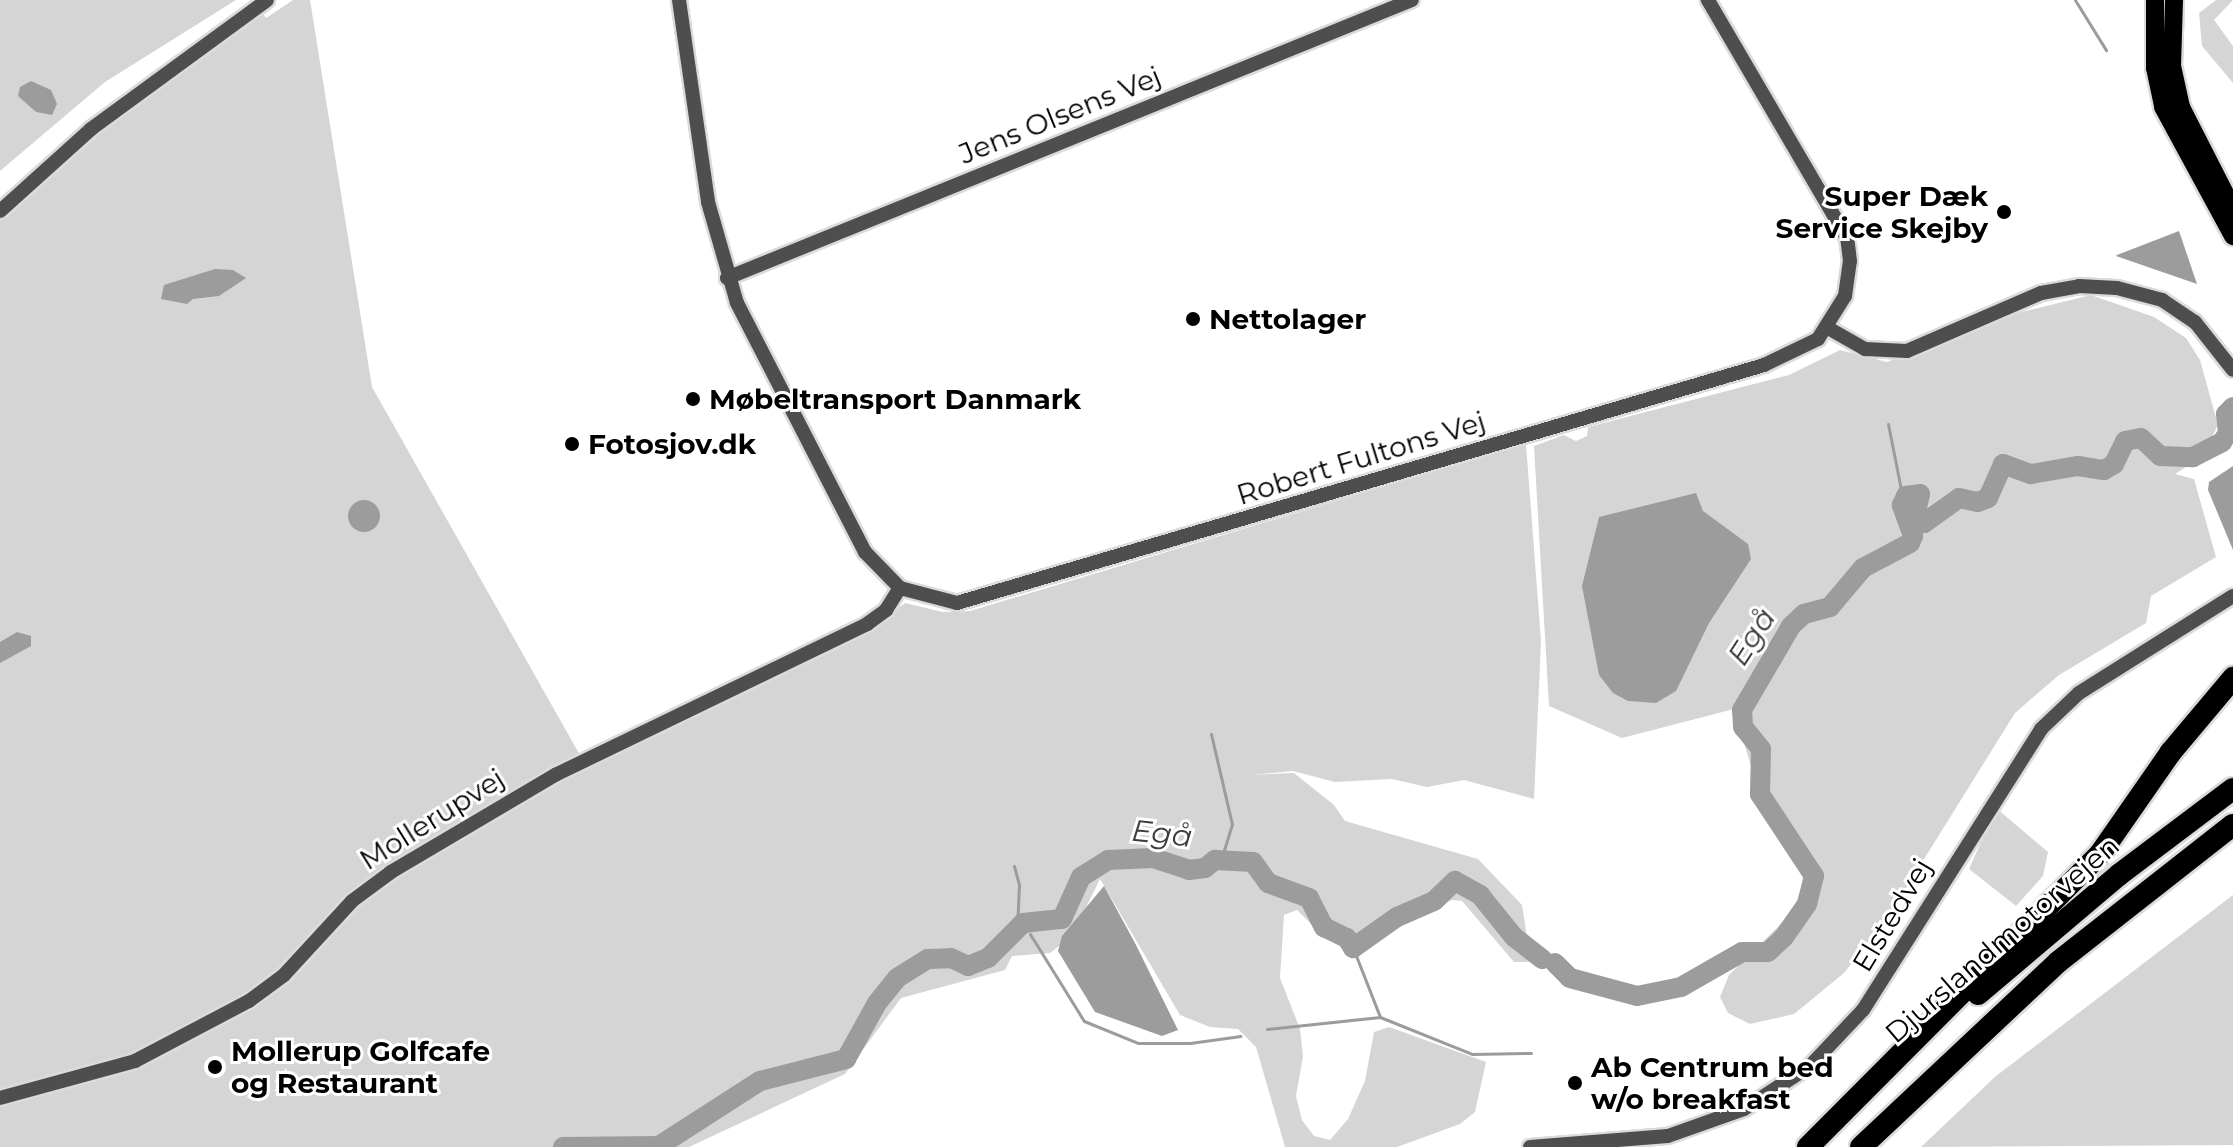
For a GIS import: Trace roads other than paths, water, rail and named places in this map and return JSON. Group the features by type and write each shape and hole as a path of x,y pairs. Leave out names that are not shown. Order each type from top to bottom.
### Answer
{"highway":[{"path":"1808,1147 2100,854 2171,752 2233,678"},
{"name":"Djurslandmotorvejen","path":"1822,1147 1979,993 2120,874 2233,789"},
{"name":"Djurslandmotorvejen","path":"1861,1147 2058,962 2233,825"}],"main road":[{"path":"2155,0 2155,68 2163,107 2233,236"},
{"path":"2174,0 2172,66 2181,107 2233,209"}],"street":[{"path":"0,211 91,129 267,0"},
{"path":"679,0 708,202 727,278 865,552 900,588"},
{"name":"Jens Olsens Vej","path":"727,278 1412,0"},
{"path":"1708,0 1847,238 1849,280 1828,328 1865,349 1907,351 2041,293 2079,286 2117,288 2162,300 2195,322 2233,370"},
{"name":"Robert Fultons Vej","path":"900,588 937,601 977,600 1764,365 1802,351 1828,328"},
{"name":"Mollerupvej","path":"0,1098 135,1061 249,1001 284,975 352,901 404,864 555,775 867,624 886,610 900,588"},
{"name":"Elstedvej","path":"1530,1147 1668,1136 1744,1109 1810,1066 1863,1010 2041,729 2079,693 2233,596"}],"waterway":[{"path":"2075,0 2106,50"},
{"name":"Egå","path":"1555,963 1570,978 1637,996 1681,987 1742,952 1768,952 1784,937 1807,904 1814,876 1760,794 1761,749 1743,727 1742,710 1791,626 1804,614 1830,607 1863,568 1910,543 1913,536 1902,505 1906,496 1920,494 1916,513 1924,523 1959,498 1978,502 1988,498 2003,464 2031,474 2078,466 2104,470 2114,464 2125,441 2141,438 2160,456 2193,457 2222,442 2228,433 2226,414 2233,407"},
{"path":"1888,424 1903,500"},
{"path":"1211,734 1232,824 1221,859"},
{"name":"Egå","path":"563,1147 659,1146 760,1081 846,1059 877,1003 897,978 928,959 951,958 968,966 988,958 1023,923 1062,919 1081,877 1108,860 1153,858 1189,870 1205,868 1215,860 1253,862 1268,883 1309,898 1324,927 1347,938 1353,948 1397,917 1434,901 1455,881 1480,895 1514,937 1542,959"},
{"path":"1014,866 1019,885 1017,929"},
{"path":"1030,934 1084,1021 1138,1043 1190,1043 1241,1036"},
{"path":"1353,948 1380,1017"},
{"path":"1267,1029 1380,1017 1472,1054 1531,1053"}],"place":[{"name":"Super Dæk Service Skejby","path":"2004,212"},
{"name":"Nettolager","path":"1193,319"},
{"name":"Møbeltransport Danmark","path":"693,399"},
{"name":"Fotosjov.dk","path":"572,444"},
{"name":"Mollerup Golfcafe og Restaurant","path":"215,1067"},
{"name":"Ab Centrum bed w/o breakfast","path":"1575,1083"}]}
